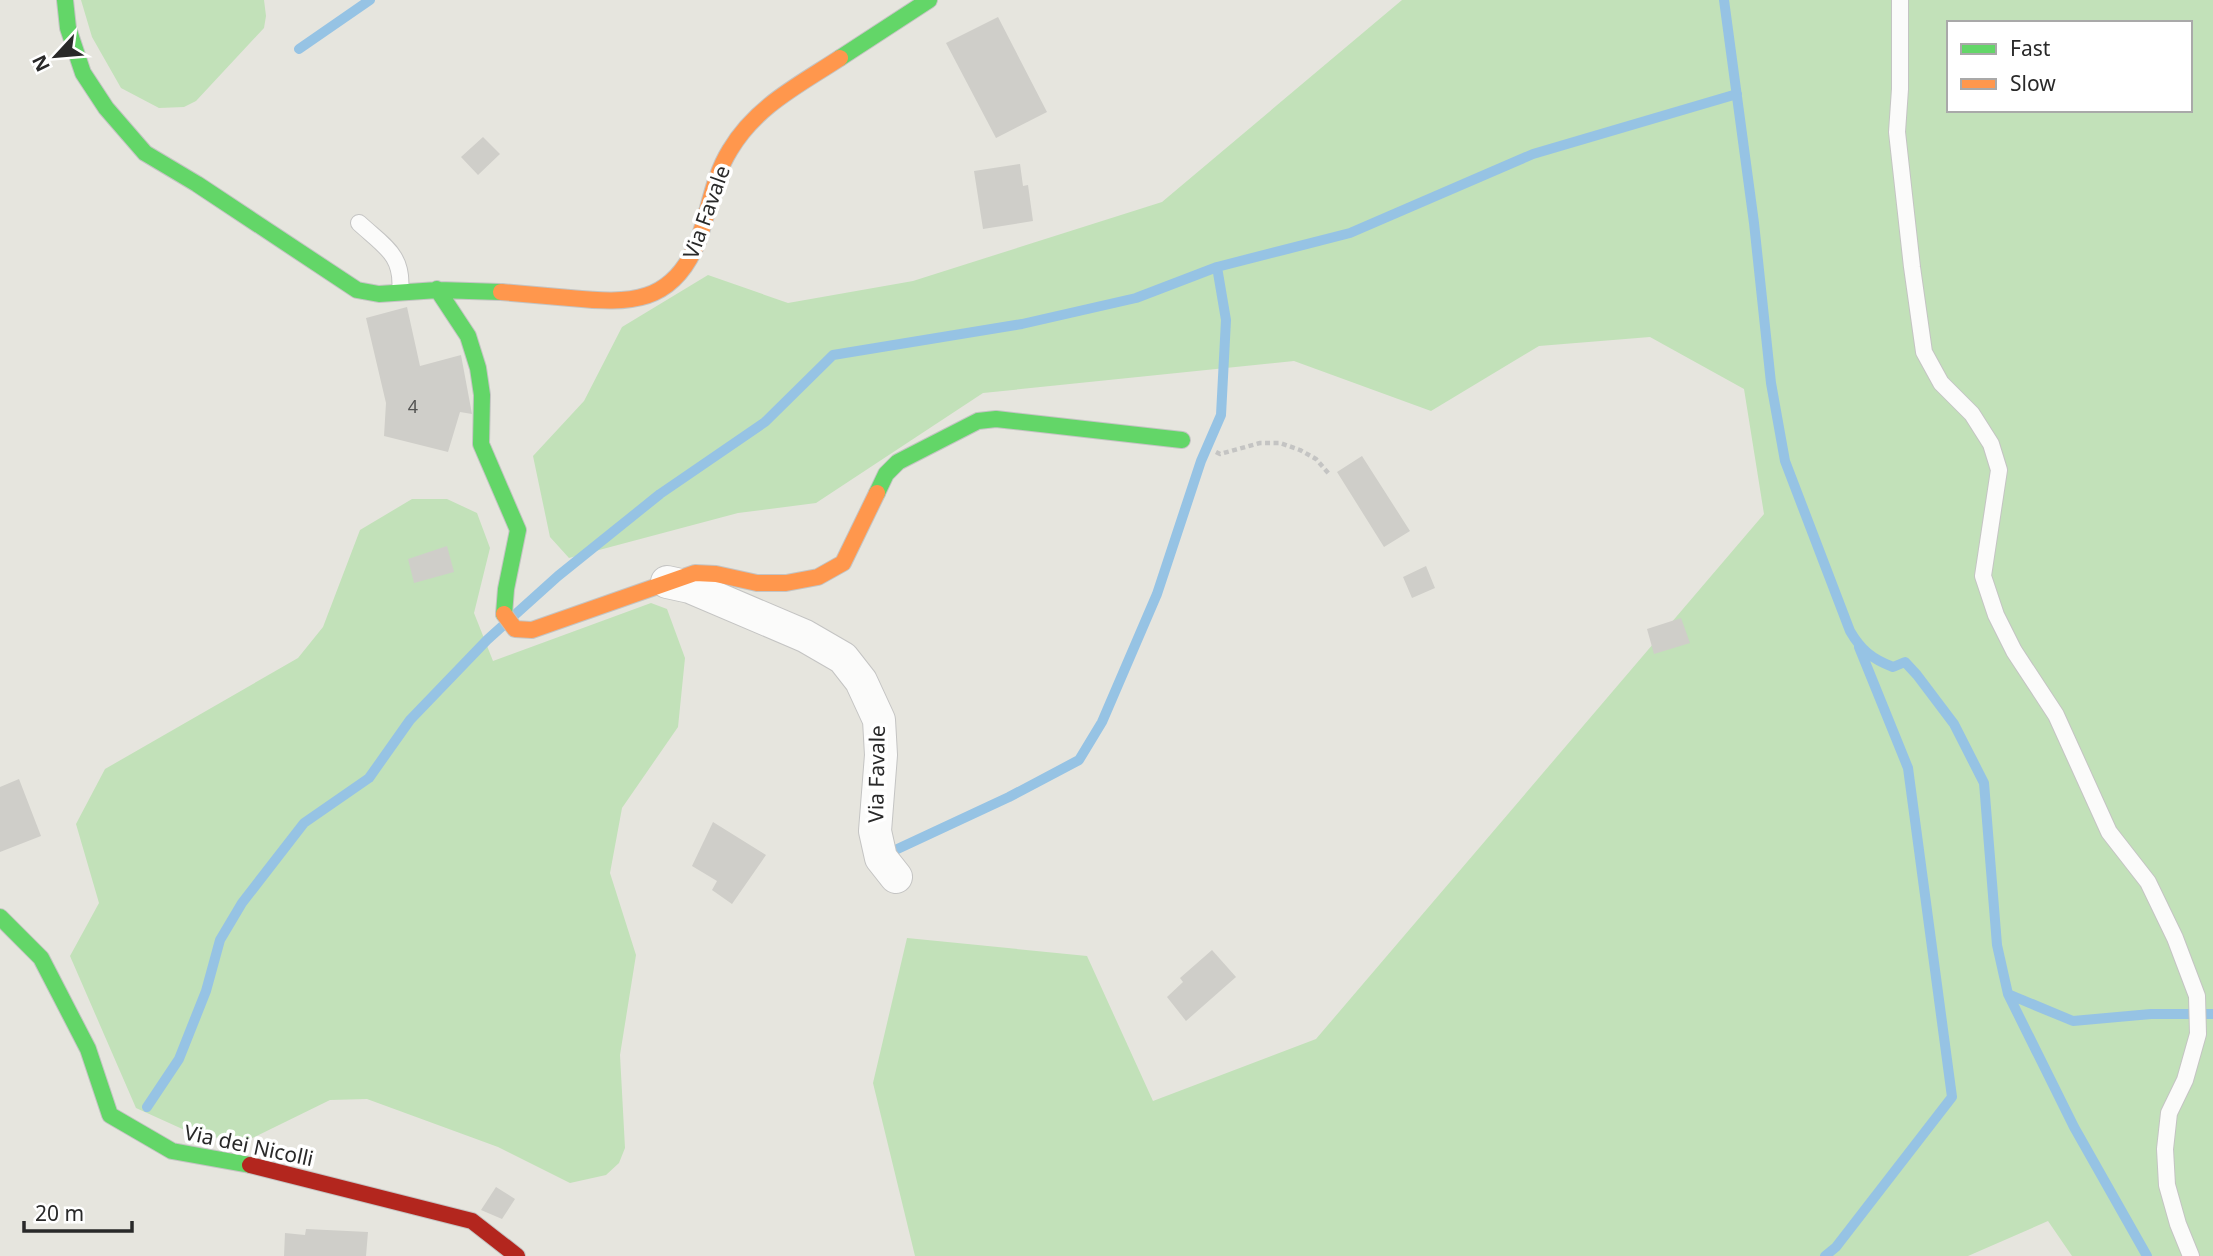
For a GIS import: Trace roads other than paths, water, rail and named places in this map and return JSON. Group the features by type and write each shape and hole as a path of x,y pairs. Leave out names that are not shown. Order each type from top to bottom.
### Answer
{"street":[{"name":"Via Favale","path":"65,0 68,28 83,74 106,108 145,153 197,184 357,290 375,294 437,289 608,302 635,298 661,289 676,279 688,265 722,164 754,118 781,95 929,0"},
{"path":"437,289 468,336 478,368 482,395 481,444 518,530 503,614 515,629 532,630 695,573 716,574 757,583 786,583 818,577 843,563 886,474 898,462 978,421 996,419 1182,440"},
{"name":"Via Favale","path":"667,582 690,587 805,636 843,658 861,681 879,720 881,755 875,831 881,858 895,877"},
{"name":"Via dei Nicolli","path":"0,917 41,958 88,1049 110,1115 172,1151 266,1168 472,1221 517,1256"}],"lane":[{"path":"1900,0 1898,132 1924,352 1941,383 1972,414 1992,443 1999,470 1983,576 1996,615 2014,651 2056,715 2109,832 2148,882 2175,937 2197,996 2198,1034 2185,1080 2169,1113 2165,1149 2167,1185 2191,1256"},
{"path":"359,223 395,258 401,276 400,292"}],"waterway":[{"path":"299,49 370,0"},
{"path":"1724,0 1754,223 1771,383 1785,461 1850,631 1858,644 1879,661 1893,667 1905,662 1917,675 1954,724 1984,783 1997,945 2008,994 2074,1127 2147,1256"},
{"path":"147,1107 179,1059 206,991 220,940 242,903 304,823 369,778 410,720 487,640 558,576 660,494 765,422 833,355 1022,324 1136,298 1217,267 1350,233 1533,154 1737,94"},
{"path":"891,852 1009,797 1079,760 1102,722 1157,594 1201,461 1221,415 1226,320 1217,267"},
{"path":"1825,1256 1836,1247 1952,1097 1908,768 1859,647"},
{"path":"2008,994 2073,1021 2151,1014 2213,1014"}]}
